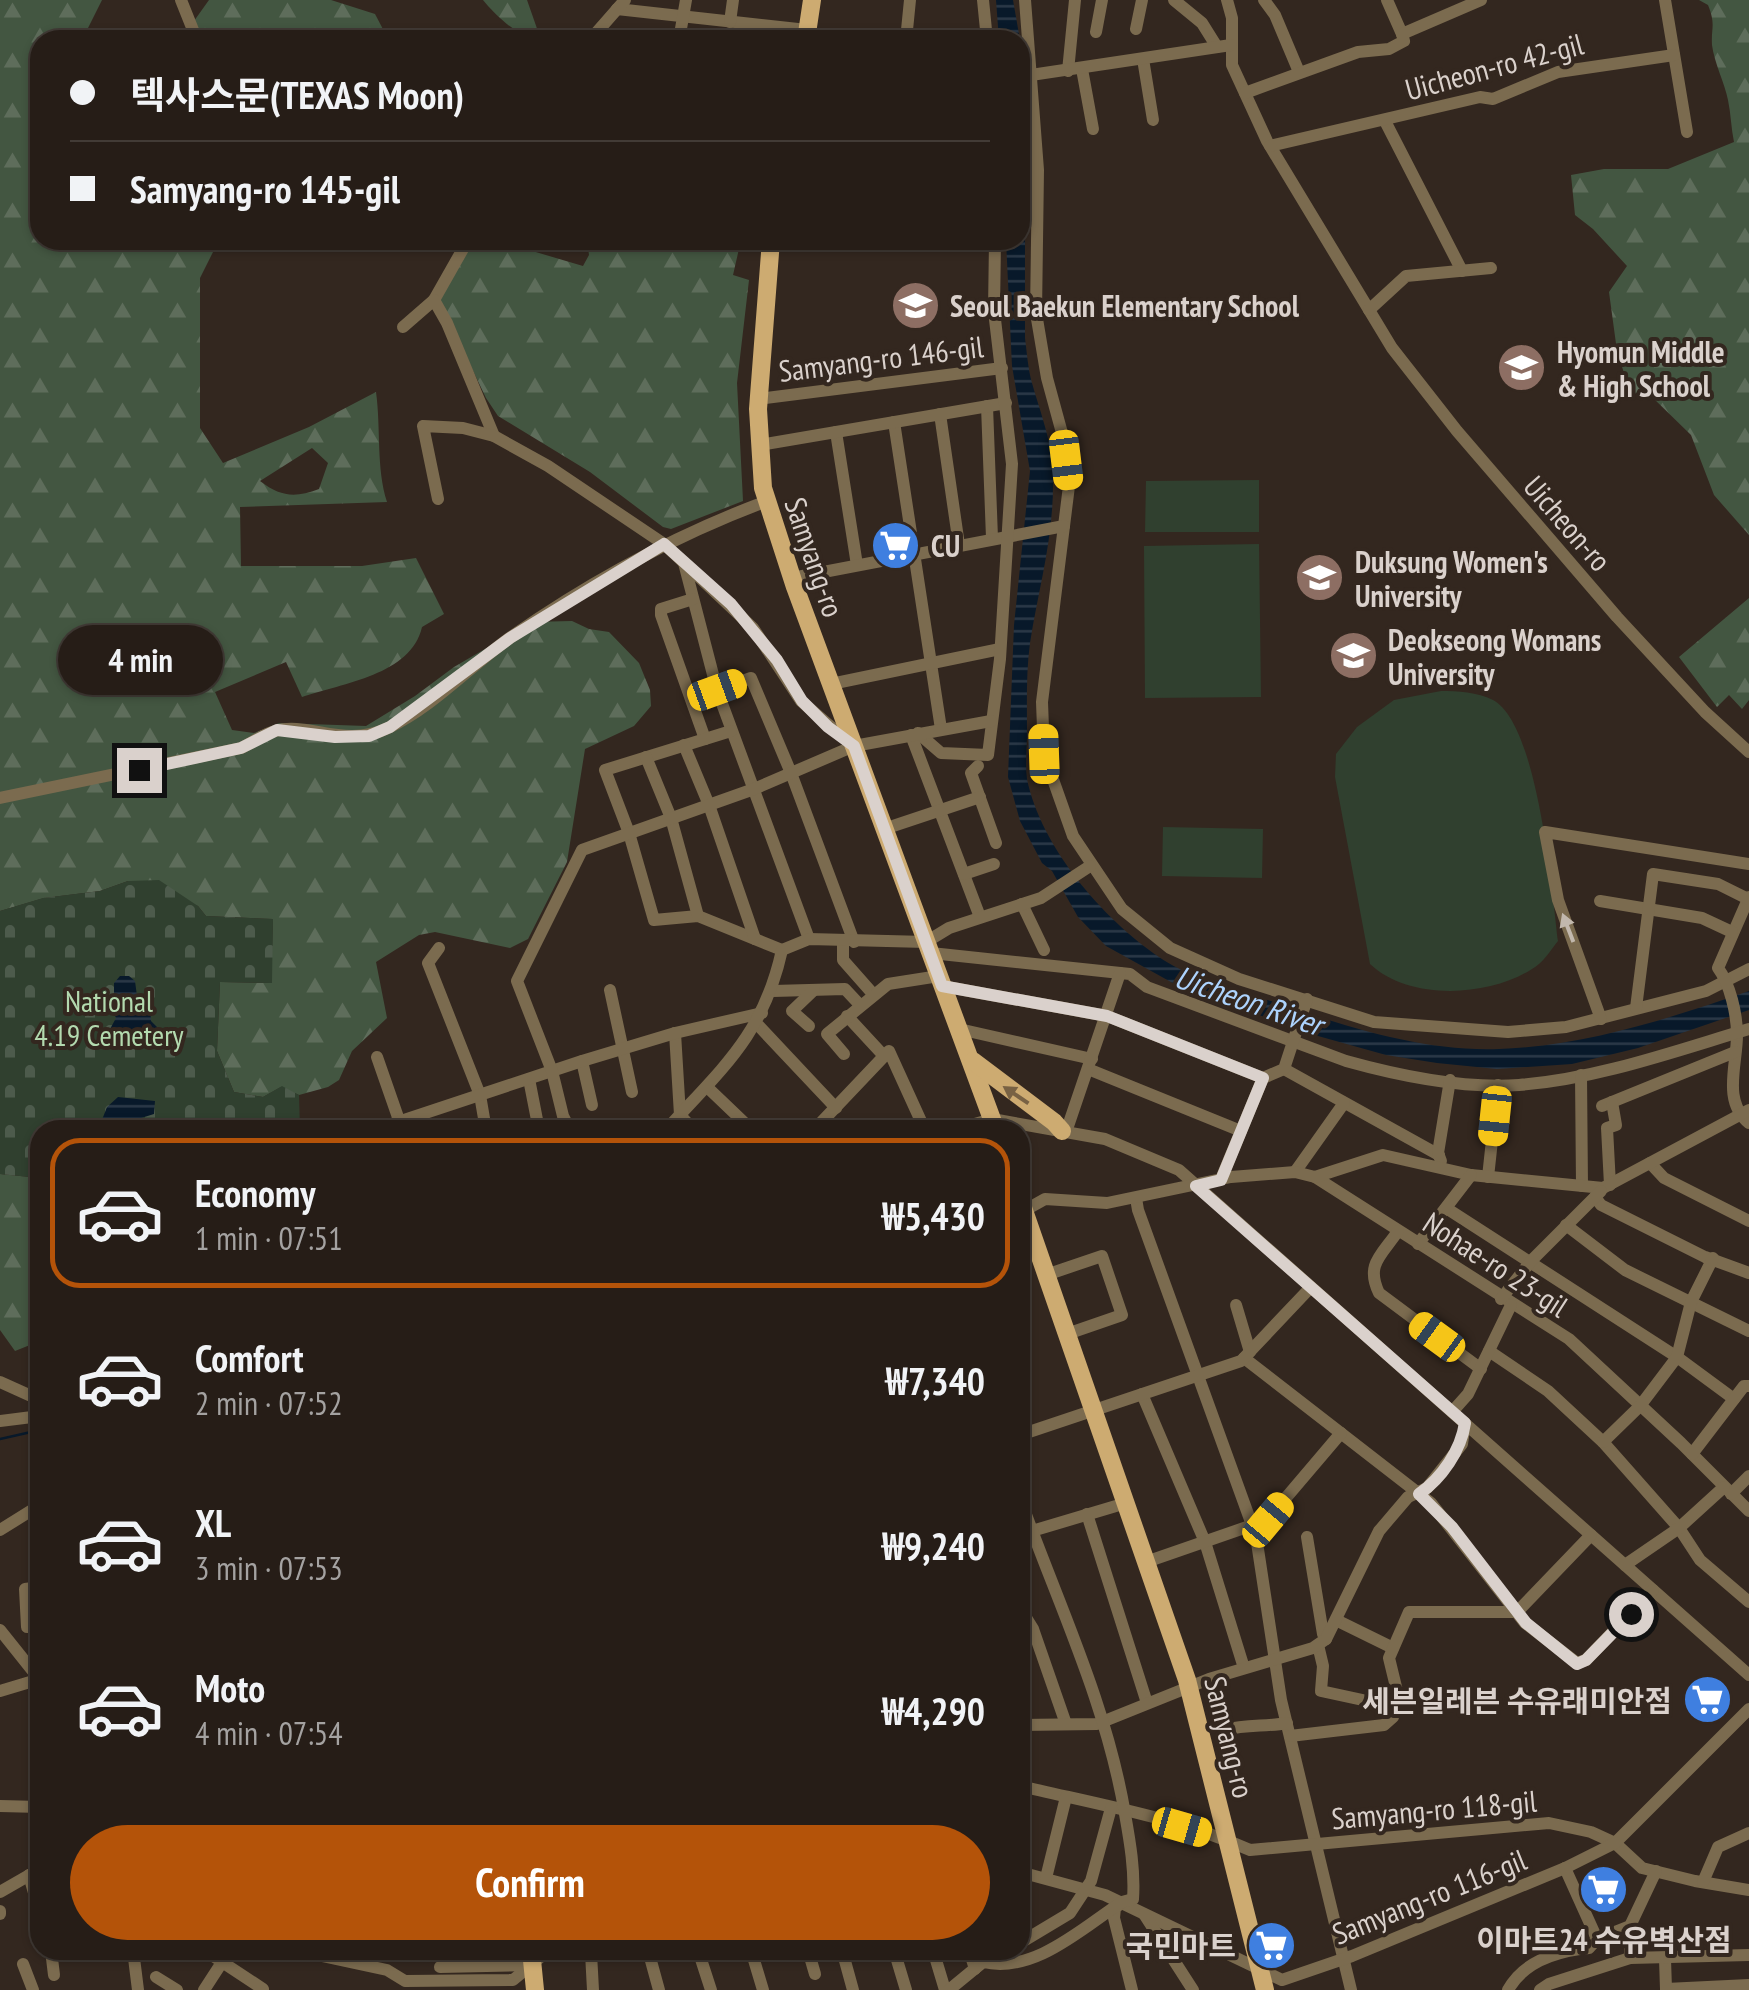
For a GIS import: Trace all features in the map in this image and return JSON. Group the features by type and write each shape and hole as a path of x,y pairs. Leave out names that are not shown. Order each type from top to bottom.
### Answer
{"main road":[{"path":"807,30 812,0"},
{"name":"Samyang-ro","path":"770,250 758,399 763,488 792,578 993,1120"},
{"path":"970,1059 1064,1132"},
{"name":"Samyang-ro","path":"1030,1232 1189,1686 1265,1990"},
{"path":"532,1960 535,1990"}],"street":[{"path":"181,0 193,30"},
{"path":"682,30 686,0"},
{"path":"734,0 735,30"},
{"path":"907,30 910,0"},
{"path":"982,0 986,30"},
{"path":"1024,30 1025,0"},
{"path":"1076,0 1075,70 1093,129"},
{"path":"1096,32 1102,0"},
{"path":"1136,28 1142,0"},
{"path":"1174,0 1224,46"},
{"path":"1228,2 1244,0"},
{"path":"1264,0 1275,15 1298,72"},
{"path":"1245,93 1358,52 1389,49 1404,41 1387,0"},
{"path":"1402,34 1465,3 1481,0"},
{"path":"1665,0 1687,132"},
{"name":"Uicheon-ro","path":"1228,2 1224,46 1270,146 1392,348 1541,530 1704,712 1749,752"},
{"path":"599,30 621,4 778,30"},
{"path":"1031,75 1224,46"},
{"name":"Uicheon-ro 42-gil","path":"1270,146 1480,97 1492,99 1558,72 1674,55"},
{"path":"1143,59 1153,120"},
{"path":"1030,71 1038,170 1036,313 1047,378 1062,433 1069,486 1042,702 1044,754 1073,836 1122,910 1170,948 1240,979 1374,1022 1508,1032 1566,1027 1706,991 1749,969"},
{"path":"1385,122 1462,271"},
{"path":"403,327 434,300 462,250"},
{"name":"Samyang-ro 146-gil","path":"758,399 1002,368 994,311 995,250"},
{"path":"1369,310 1406,276 1492,268"},
{"path":"434,300 494,436"},
{"path":"915,734 941,753 988,754 1000,649 1012,464 1002,368"},
{"path":"760,444 1006,402"},
{"path":"987,406 992,538"},
{"path":"940,414 959,545"},
{"path":"894,422 941,729"},
{"path":"438,498 423,426 463,428 494,436 548,466 684,561 753,628 802,701 854,746"},
{"path":"836,432 858,565"},
{"path":"0,798 241,748 277,730 335,737 369,736 402,720 510,638 664,544 767,501"},
{"path":"792,578 1064,526"},
{"path":"684,561 717,690 809,939"},
{"path":"693,598 661,608 661,615 704,739"},
{"path":"831,684 1000,649"},
{"path":"717,690 751,678 791,773 848,942 843,960 873,994"},
{"path":"565,1120 552,1071 517,981 582,850 754,789 854,746 992,720"},
{"path":"731,730 604,770 629,833 654,920 698,916 782,950 809,939 929,948 1130,974 1147,987 1378,1070 1498,1085 1581,1075 1743,1030"},
{"path":"915,734 980,917"},
{"path":"684,745 709,805 754,939"},
{"path":"646,758 671,818 698,916"},
{"path":"978,766 971,773 996,844"},
{"path":"884,828 980,797"},
{"path":"1601,1020 1558,900 1545,832 1749,864"},
{"path":"964,874 994,864"},
{"path":"929,948 949,928 1041,898 1090,866"},
{"path":"1452,1412 1468,1394 1481,1368 1506,1302 1531,1261 1566,1225 1602,1190 1745,1116 1732,1083 1735,1052 1743,1030 1726,979 1718,968 1749,898 1718,884 1653,874 1636,1008"},
{"path":"1600,901 1702,918 1732,932"},
{"path":"1022,904 1044,950"},
{"path":"439,948 428,963 480,1096 484,1120"},
{"path":"675,1120 707,1087 759,1018 773,991 782,950"},
{"path":"1064,1132 1120,973"},
{"path":"844,1054 826,1034 873,994 888,984 941,981 1107,1016 1263,1078"},
{"path":"773,991 844,989 860,1004"},
{"path":"610,990 632,1092"},
{"path":"809,1026 792,1011 814,990"},
{"path":"1221,1180 1263,1078 1284,1069 1307,999"},
{"path":"847,1016 884,1056"},
{"path":"409,1120 675,1032 759,1018"},
{"path":"759,1018 836,1108"},
{"path":"959,1029 1090,1064 1241,1132"},
{"path":"675,1032 680,1115 685,1120"},
{"path":"824,1120 889,1051 920,1120"},
{"path":"1735,1052 1607,1104 1616,1124 1607,1128 1601,1205 1705,1257 1749,1273"},
{"path":"376,1057 399,1120"},
{"path":"582,1060 592,1104"},
{"path":"1284,1069 1471,1175 1602,1190"},
{"path":"1581,1075 1582,1186"},
{"path":"529,1079 537,1120"},
{"path":"1442,1162 1450,1080"},
{"path":"1488,1177 1498,1085"},
{"path":"707,1087 742,1120"},
{"path":"1344,1103 1295,1172 1315,1177 1384,1155 1442,1162"},
{"path":"1030,1128 1105,1139 1179,1170 1749,1675"},
{"path":"1650,1163 1664,1178 1749,1222"},
{"name":"Samyang-ro","path":"1030,1205 1045,1199 1074,1198 1107,1203 1221,1180 1295,1172"},
{"path":"1418,1244 1471,1175"},
{"name":"Nohae-ro 23-gil","path":"1315,1177 1568,1339 1749,1511"},
{"path":"1136,1198 1252,1527 1273,1659 1314,1844"},
{"path":"1446,1208 1734,1398"},
{"path":"1566,1225 1625,1270 1749,1331"},
{"path":"1398,1230 1373,1268 1372,1278 1379,1293 1481,1368"},
{"path":"1046,1275 1102,1256 1118,1300 1122,1315 1067,1334"},
{"path":"1602,1442 1640,1406 1677,1357 1692,1302 1714,1258"},
{"path":"1030,1432 1198,1376 1247,1355 1311,1287"},
{"path":"1236,1305 1247,1355 1419,1494 1452,1527 1526,1623 1577,1664 1586,1660 1653,1590"},
{"path":"1489,1351 1548,1391 1602,1442 1679,1528 1700,1560 1749,1602"},
{"path":"0,1382 30,1396"},
{"path":"1692,1454 1744,1386 1749,1386"},
{"path":"1142,1394 1204,1542 1244,1668"},
{"path":"0,1421 30,1417"},
{"path":"1030,1725 1097,1724 1189,1686 1322,1642 1388,1518 1408,1497 1428,1488 1462,1444 1465,1423"},
{"path":"1146,1562 1268,1520 1341,1432"},
{"path":"1625,1565 1749,1476"},
{"path":"1032,1531 1126,1503"},
{"path":"0,1530 30,1511"},
{"path":"1087,1514 1147,1703"},
{"path":"1030,1526 1104,1720 1134,1890 1133,1899 1030,1960"},
{"path":"1225,1730 1242,1725 1288,1730 1384,1725 1393,1717 1397,1692 1389,1658 1409,1612 1517,1612 1590,1535"},
{"path":"1307,1537 1323,1634 1321,1691 1372,1702"},
{"path":"30,1589 25,1590 27,1626 30,1626"},
{"path":"1336,1620 1394,1648"},
{"path":"1030,1624 1066,1724"},
{"path":"0,1630 30,1668"},
{"path":"0,1692 30,1683"},
{"name":"Samyang-ro 116-gil","path":"1260,1971 1282,1980 1342,1959 1565,1868 1615,1843 1749,1709"},
{"name":"Samyang-ro 118-gil","path":"1030,1788 1118,1809 1250,1850 1549,1823 1591,1832 1615,1843 1642,1868 1656,1872"},
{"path":"1046,1878 1066,1797"},
{"path":"0,1806 30,1807"},
{"path":"1030,1937 1070,1913 1091,1881 1118,1809"},
{"path":"1703,1882 1718,1848 1749,1833"},
{"name":"Samyang-ro 118-gil","path":"1314,1844 1351,1990"},
{"path":"1565,1868 1596,1939"},
{"path":"1630,1958 1630,1926 1656,1872 1749,1890"},
{"path":"1030,1874 1122,1902 1260,1971"},
{"path":"0,1892 30,1875"},
{"path":"1122,1902 1115,1908 1114,1918 1132,1990"},
{"path":"1143,1912 1193,1990"},
{"path":"1508,1990 1526,1968 1567,1950 1588,1948 1596,1939 1630,1926"},
{"path":"1540,1990 1630,1958 1749,1955"},
{"path":"1665,1959 1666,1989 1749,1985"},
{"path":"52,1960 54,1975"},
{"path":"134,1960 138,1990"},
{"path":"218,1960 263,1989"},
{"path":"204,1990 224,1960"},
{"path":"340,1960 387,1970 405,1981 513,1980 530,1960"},
{"path":"440,1967 504,1960"},
{"path":"517,1990 531,1960"},
{"path":"593,1990 595,1960"},
{"path":"651,1960 659,1990"},
{"path":"701,1960 710,1990"},
{"path":"754,1960 763,1990"},
{"path":"811,1960 815,1974"},
{"path":"845,1960 853,1990"},
{"path":"897,1960 906,1990"},
{"path":"936,1960 947,1990 989,1960"},
{"path":"975,1960 979,1966"},
{"path":"979,1966 1029,1960"},
{"path":"24,1964 33,1990"},
{"path":"156,1977 177,1990"}],"green space":[{"path":"0,0 102,0 87,30 30,30 30,250 214,250 200,278 200,428 223,463 309,427 376,392 381,476 387,502 240,507 241,566 362,566 416,558 444,614 422,627 404,656 373,675 302,697 286,662 215,692 232,730 254,733 279,723 366,726 531,622 572,621 609,632 639,663 650,690 651,706 634,726 585,749 567,862 528,939 510,948 435,932 419,935 376,962 387,1018 352,1051 339,1080 328,1087 299,1095 281,1087 263,1097 234,1092 217,1051 220,982 271,983 273,919 206,916 198,906 128,881 100,891 44,898 0,911","holes":["312,448 328,463 319,489 295,495 260,481"]},
{"path":"209,0 331,0 375,14 383,30 198,30 194,21"},
{"path":"483,0 527,0 538,30 516,30"},
{"path":"1699,0 1749,0 1749,535 1714,495 1691,435 1651,396 1640,392 1631,395 1617,351 1609,292 1627,266 1575,215 1571,175 1604,169 1668,169 1734,142 1728,100 1713,52 1712,17 1708,5"},
{"path":"460,250 529,250 583,266 588,250 739,250 733,275 749,280 737,383 743,501 671,529 663,527 590,472 498,416 438,297"},
{"path":"1259,480 1259,532 1145,532 1146,481"},
{"path":"1259,544 1261,697 1145,698 1144,546"},
{"path":"1749,598 1749,700 1742,709 1729,695 1717,707 1679,657"},
{"path":"1441,691 1493,700 1508,715 1521,741 1540,811 1558,941 1543,960 1514,978 1450,991 1406,984 1370,964 1335,777 1336,754 1357,727 1394,700"},
{"path":"1163,827 1263,829 1262,878 1162,876"},
{"name":"National 4.19 Cemetery","path":"159,880 198,906 206,916 273,919 272,983 220,982 217,1051 234,1092 263,1097 282,1086 299,1095 300,1120 30,1120 30,1177 0,1174 0,911 43,898 100,891 128,881"},
{"path":"0,1174 30,1177 30,1345 15,1351 0,1330"}],"water":[{"path":"996,0 1013,0 1018,30 998,30"},
{"name":"Uicheon River","path":"1006,250 1025,250 1025,338 1031,378 1049,441 1053,478 1049,541 1029,654 1026,773 1034,805 1060,855 1116,922 1159,957 1203,979 1373,1033 1435,1045 1499,1049 1563,1043 1657,1021 1749,991 1749,1010 1638,1048 1572,1064 1497,1069 1386,1055 1318,1036 1180,987 1106,946 1078,917 1052,871 1042,863 1020,821 1008,777 1014,625 1030,471 1012,366"},
{"path":"120,976 135,981 137,996 150,1007 151,1021 157,1027 157,1044 108,1045 109,1031 116,1018 109,1002"},
{"path":"118,1097 155,1101 154,1114 138,1119 102,1120 107,1107"}],"waterway":[{"path":"0,1439 30,1432"}],"place":[{"name":"Seoul Baekun Elementary School","path":"915,305"},
{"name":"Hyomun Middle & High School","path":"1522,368"},
{"name":"CU","path":"896,545"},
{"name":"Duksung Women's University","path":"1320,578"},
{"name":"Deokseong Womans University","path":"1353,656"},
{"name":"세븐일레븐 수유래미안점","path":"1707,1700"},
{"name":"이마트24 수유벽산점","path":"1604,1890"},
{"name":"국민마트","path":"1271,1945"}],"route":[{"path":"139,770 241,748 277,730 335,737 369,736 390,727 510,638 664,544 731,604 777,660 802,701 854,746 942,986 1107,1016 1263,1078 1221,1180 1196,1186 1465,1423 1462,1444 1419,1494 1452,1527 1526,1623 1577,1664 1586,1660 1631,1614"}]}
